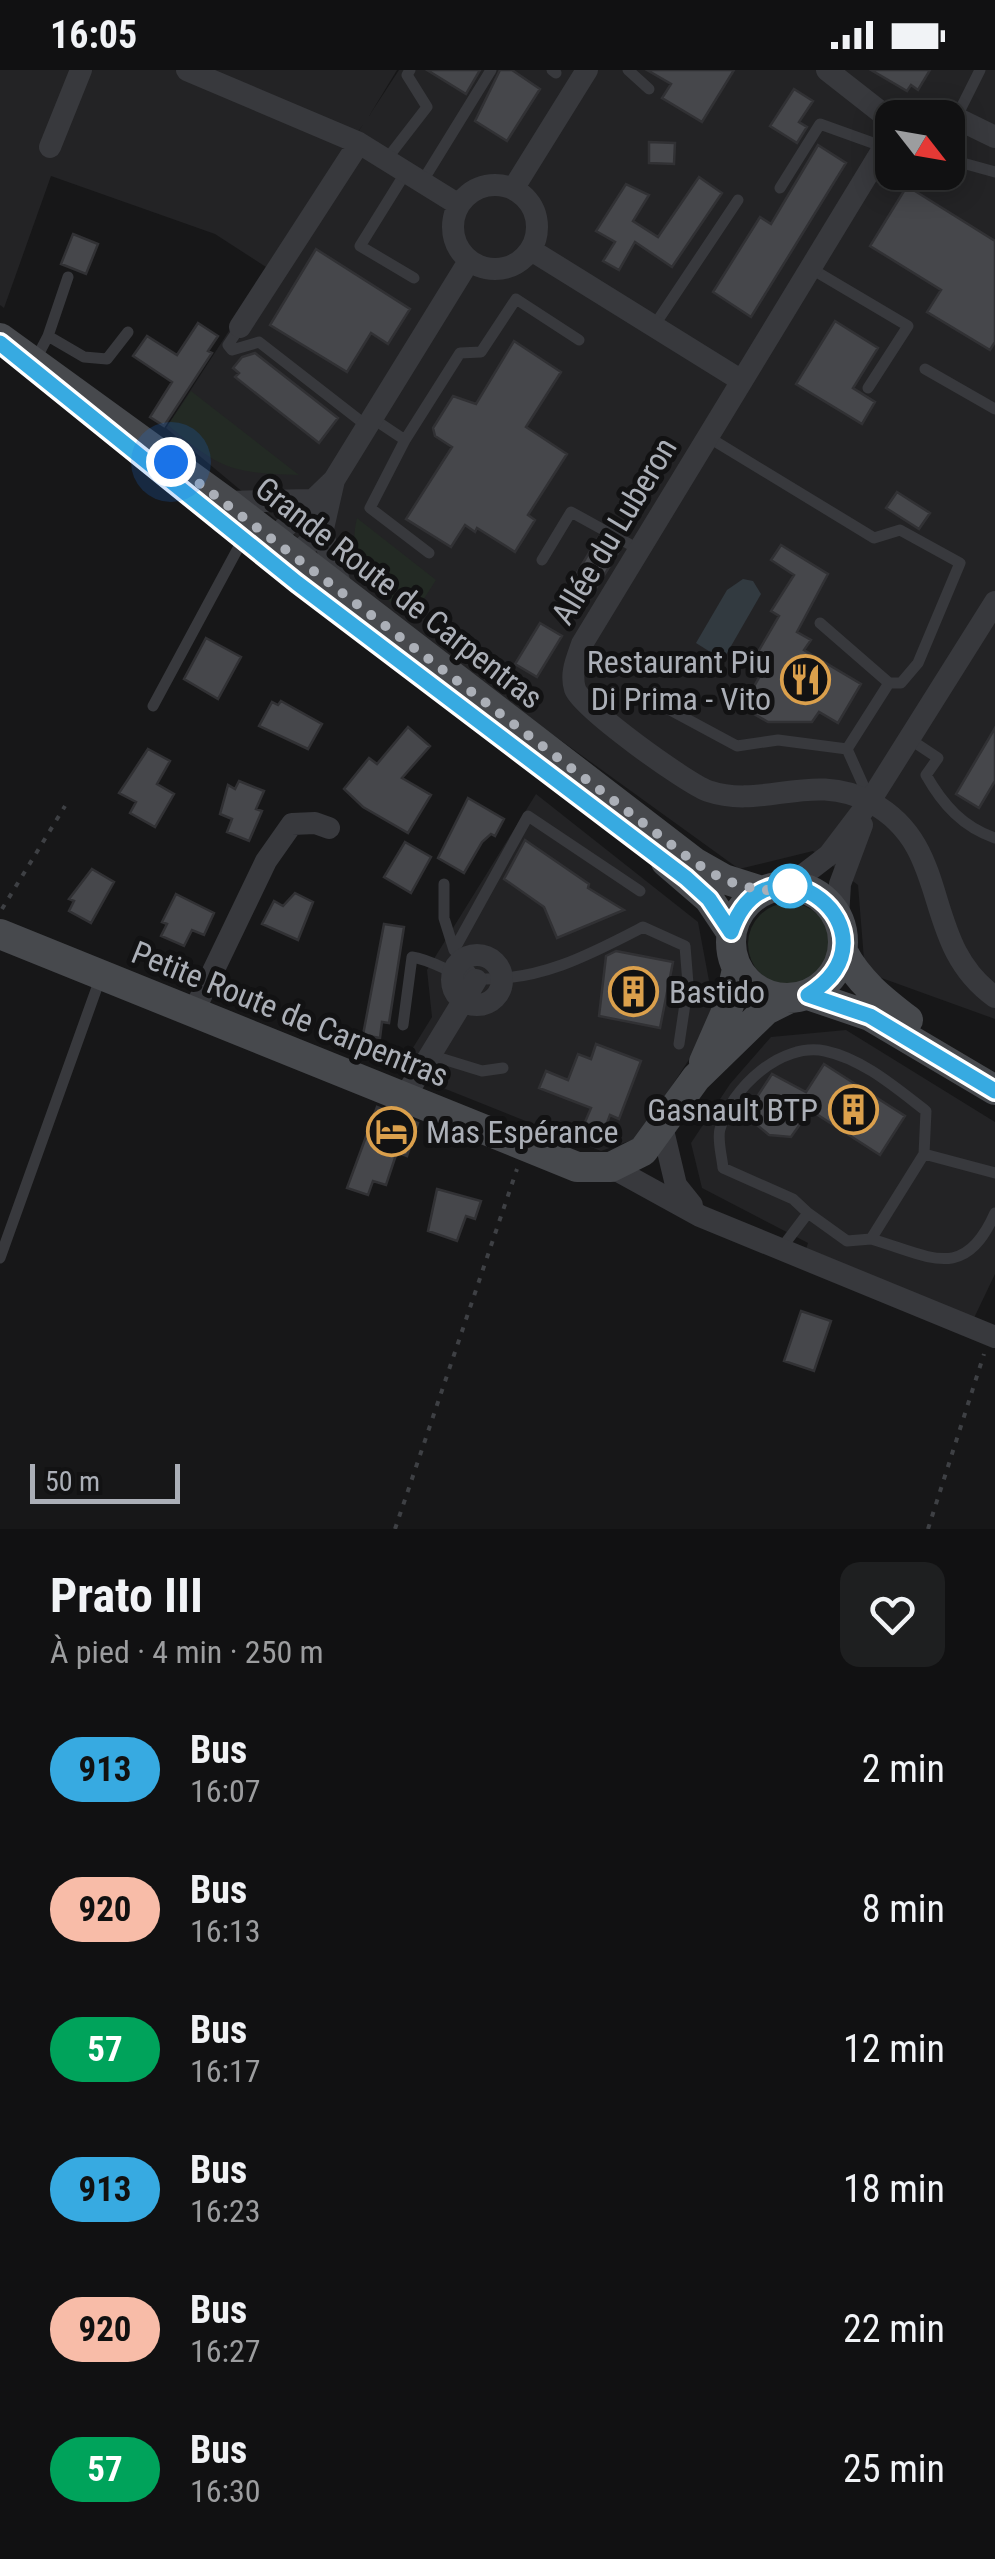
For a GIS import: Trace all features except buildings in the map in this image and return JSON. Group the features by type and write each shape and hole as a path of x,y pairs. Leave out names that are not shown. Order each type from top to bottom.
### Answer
{"main road":[{"name":"Grande Route de Carpentras","path":"0,340 41,349 230,521 287,560 686,878 709,899 731,932 737,969"},
{"name":"Grande Route de Carpentras","path":"0,340 230,521 346,596 694,862 724,880 810,890 838,917"},
{"path":"731,932 737,916 776,888"},
{"path":"838,917 843,952 853,970 882,1000 995,1087"},
{"name":"Petite Route de Carpentras","path":"0,934 577,1168 611,1168"},
{"path":"611,1168 644,1151 696,1078 766,1010 798,997 837,970 843,952"},
{"path":"696,1078 729,1006 737,969 767,996 798,997 870,1016 995,1087"}],"street":[{"path":"50,146 81,70"},
{"path":"187,70 359,143 459,205"},
{"path":"513,189 587,70"},
{"path":"827,70 875,107"},
{"path":"965,124 995,137"},
{"path":"240,328 359,143"},
{"name":"Allée du Luberon","path":"870,802 821,786 760,796 707,790 602,719 576,692 573,672 582,644 875,167"},
{"path":"489,185 513,189 525,197 537,222 531,250 521,260 495,270 469,261 455,241 459,205 467,196 489,185"},
{"path":"531,250 742,381"},
{"path":"230,521 310,500 334,480 469,261"},
{"path":"334,480 322,533 333,575 346,596"},
{"path":"287,560 310,500"},
{"path":"287,560 322,533"},
{"path":"776,888 829,854 870,802 992,614"},
{"path":"838,917 840,884 870,802"},
{"path":"870,802 900,822 923,857 951,950 976,983 995,997"},
{"path":"192,1013 266,861 292,824 316,822 329,828"},
{"path":"482,953 503,976 498,997 479,1006 462,1003 452,990 456,960 482,953"},
{"path":"404,1098 476,980"},
{"path":"662,1126 676,1185 700,1216"},
{"name":"Petite Route de Carpentras","path":"611,1168 700,1216 993,1336"}],"lane":[{"path":"405,171 427,107 407,75 410,70"},
{"path":"414,278 360,246 405,171 491,70"},
{"path":"962,100 980,70"},
{"path":"631,71 650,89"},
{"path":"780,188 820,124 875,140"},
{"path":"965,164 995,172"},
{"path":"654,326 738,200"},
{"path":"810,268 908,326 868,388"},
{"path":"68,277 41,349 98,361 108,359 128,332"},
{"path":"429,553 370,508 406,440 460,353 481,352 516,299 580,340"},
{"path":"240,328 228,345 232,350 259,342 370,422 406,440"},
{"path":"925,370 995,409"},
{"path":"708,436 874,538 900,530 960,563 918,663 901,683 889,683 820,623"},
{"path":"542,560 571,512 640,550"},
{"path":"153,706 230,521"},
{"path":"846,749 889,683"},
{"path":"659,704 738,746 778,740 846,749"},
{"path":"908,738 938,758 926,775 940,799 970,828 995,838"},
{"path":"846,749 870,802"},
{"path":"456,960 528,816 640,891"},
{"path":"444,884 444,918 456,960 476,980 562,968 644,927 686,946 688,984 678,1044"},
{"path":"403,1025 412,957 456,960"},
{"path":"0,1258 102,975"},
{"path":"871,1239 924,1154 926,1111 886,1080 822,1050 779,1057 752,1075 720,1129 723,1168 792,1199 847,1241 871,1239 954,1260 974,1252 995,1213"},
{"path":"430,1055 482,1071 503,1068"},
{"path":"924,1154 995,1173"},
{"path":"780,1250 808,1213"}],"path":[{"path":"0,913 65,806"},
{"path":"395,1529 525,1146"},
{"path":"928,1529 993,1336"}],"shaded area":[{"path":"0,70 397,70 369,116 399,70 995,70 995,1019 865,972 858,885 813,851 739,869 412,633 166,428 364,123 266,267 215,234 51,176 4,308 0,305"},
{"path":"191,391 299,475 257,473 227,466 186,440 168,425"},
{"path":"357,518 436,580 411,619 366,576 355,550"},
{"path":"743,579 753,581 761,594 723,660 696,643 727,590"},
{"path":"536,794 698,922 716,1018 638,1138 601,1151 388,1066 406,1059 432,1017 427,970"},
{"path":"781,903 797,903 823,921 830,944 827,960 818,973 797,985 781,985 755,967 748,952 748,936 766,910"},
{"path":"846,1030 995,1122 995,1274 974,1318 806,1249 808,1243 702,1188 691,1143 730,1084 771,1037"}],"bus line":[{"name":"913","path":"0,343 297,583 686,878 709,899 731,932 747,902 776,886 810,890 826,901 838,917 843,952 837,970 808,995 840,1002 870,1016 995,1091"}],"place":[{"name":"Restaurant Piu Di Prima - Vito","path":"806,680"},
{"name":"Bastido","path":"634,992"},
{"name":"Gasnault BTP","path":"853,1110"},
{"name":"Mas Espérance","path":"391,1132"}],"route":[{"path":"171,462 694,862 743,887 762,891 790,886"}]}
